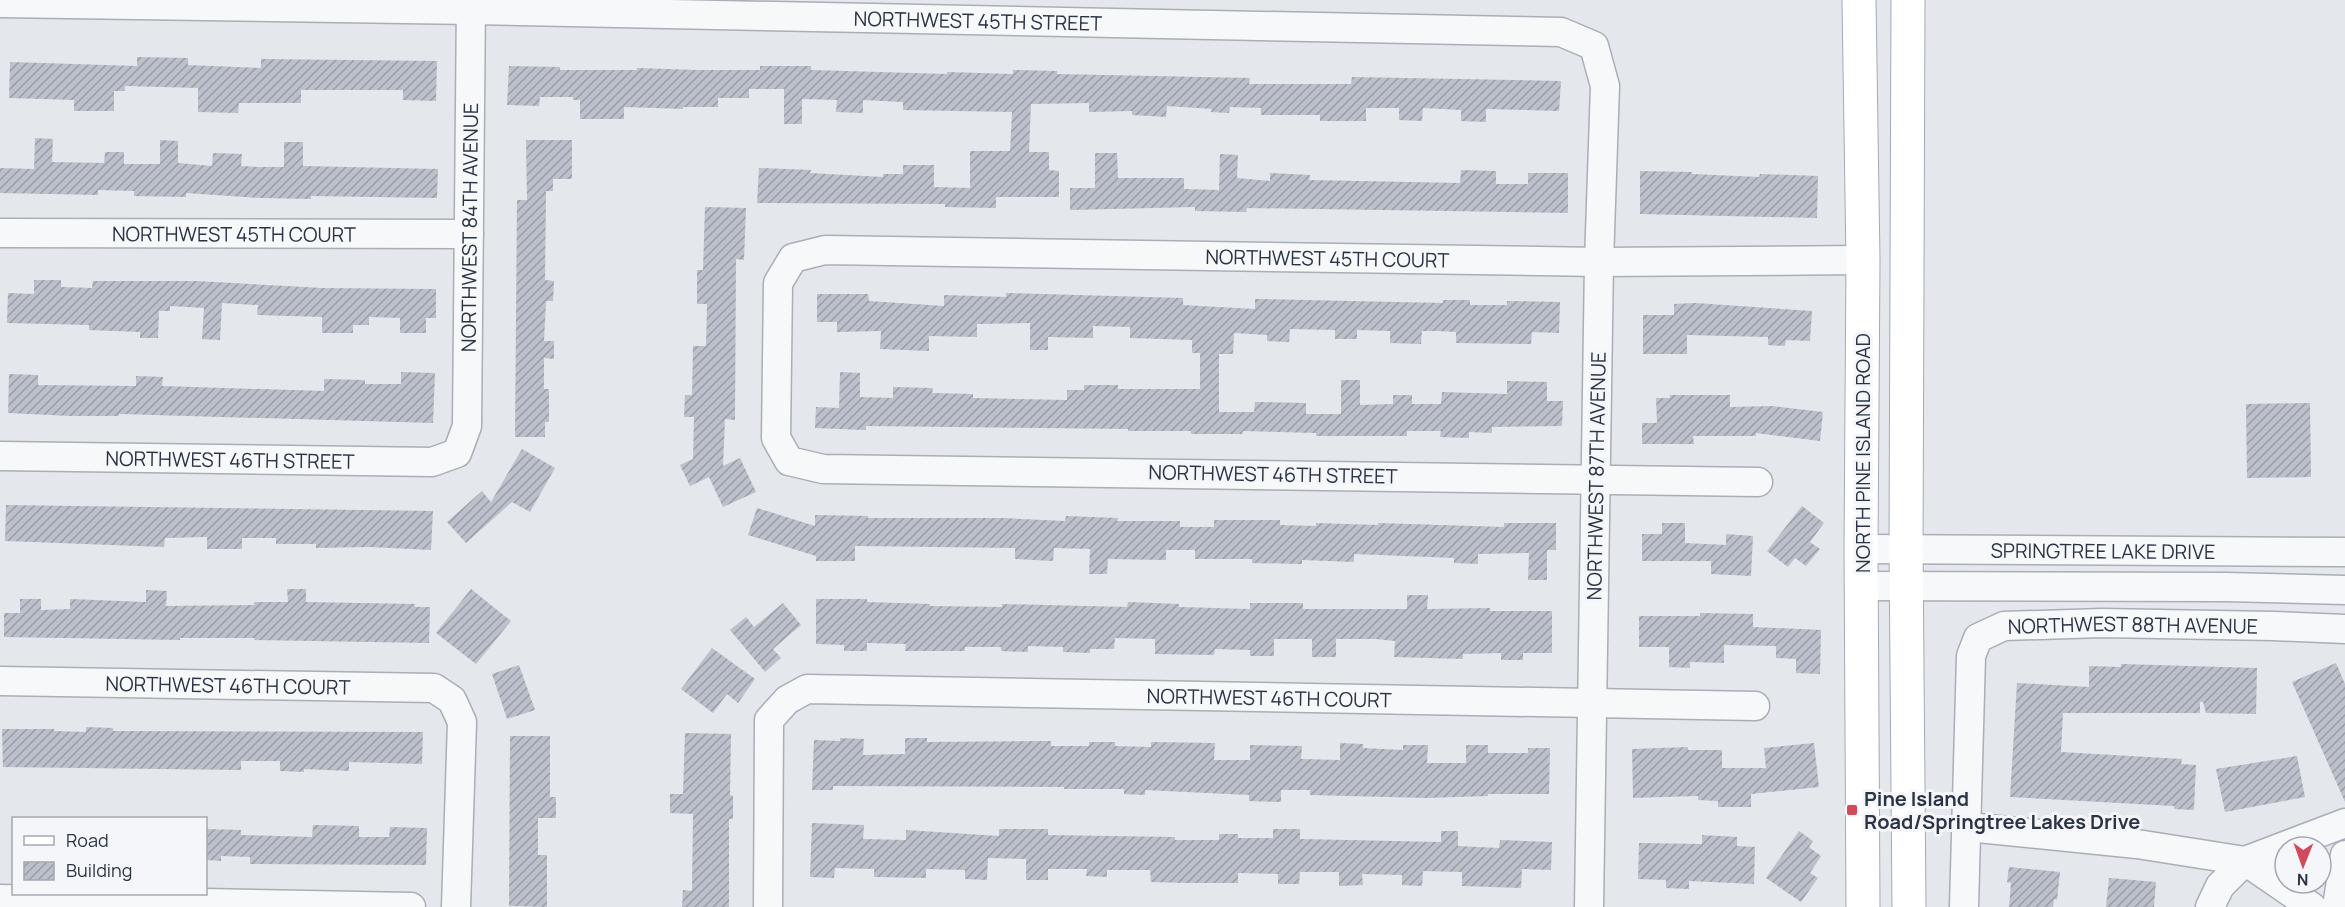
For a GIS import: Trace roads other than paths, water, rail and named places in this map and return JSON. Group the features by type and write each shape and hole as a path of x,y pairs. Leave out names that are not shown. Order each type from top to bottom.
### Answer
{"main road":[{"path":"1908,0 1906,588 1909,907"},
{"path":"1859,14 1878,120 1879,229 1908,272"},
{"name":"NORTH PINE ISLAND ROAD","path":"1859,14 1863,260 1861,549 1863,907"}],"street":[{"name":"NORTHWEST 45TH STREET","path":"0,3 1175,12 1561,32 1594,46"},
{"name":"NORTHWEST 84TH AVENUE","path":"457,453 467,426 471,5"},
{"name":"NORTHWEST 87TH AVENUE","path":"1589,907 1599,262 1605,86 1594,46"},
{"name":"NORTHWEST 45TH COURT","path":"0,233 469,234"},
{"name":"NORTHWEST 45TH COURT","path":"789,461 776,438 778,283 793,258 825,250 1599,262 1863,260"},
{"name":"NORTHWEST 46TH STREET","path":"0,456 432,462 457,453"},
{"name":"NORTHWEST 46TH STREET","path":"789,461 823,469 1758,482"},
{"name":"SPRINGTREE LAKE DRIVE","path":"1861,549 2345,552"},
{"name":"SPRINGTREE LAKE DRIVE","path":"1862,586 1906,588 2226,586 2345,590"},
{"name":"NORTHWEST 88TH AVENUE","path":"1964,907 1971,656 1978,638 2004,626 2102,623 2345,629"},
{"name":"NORTHWEST 46TH COURT","path":"0,681 434,688 452,700 462,722 456,907"},
{"name":"NORTHWEST 46TH COURT","path":"768,907 769,720 787,700 807,689 1755,706"},
{"path":"2210,907 2220,886 2245,861 2345,823"},
{"path":"1968,827 2137,844 2245,861 2312,907"},
{"path":"2337,907 2345,855"},
{"path":"0,899 411,907"}],"place":[{"name":"Pine Island Road/Springtree Lakes Drive","path":"1852,810"}]}
